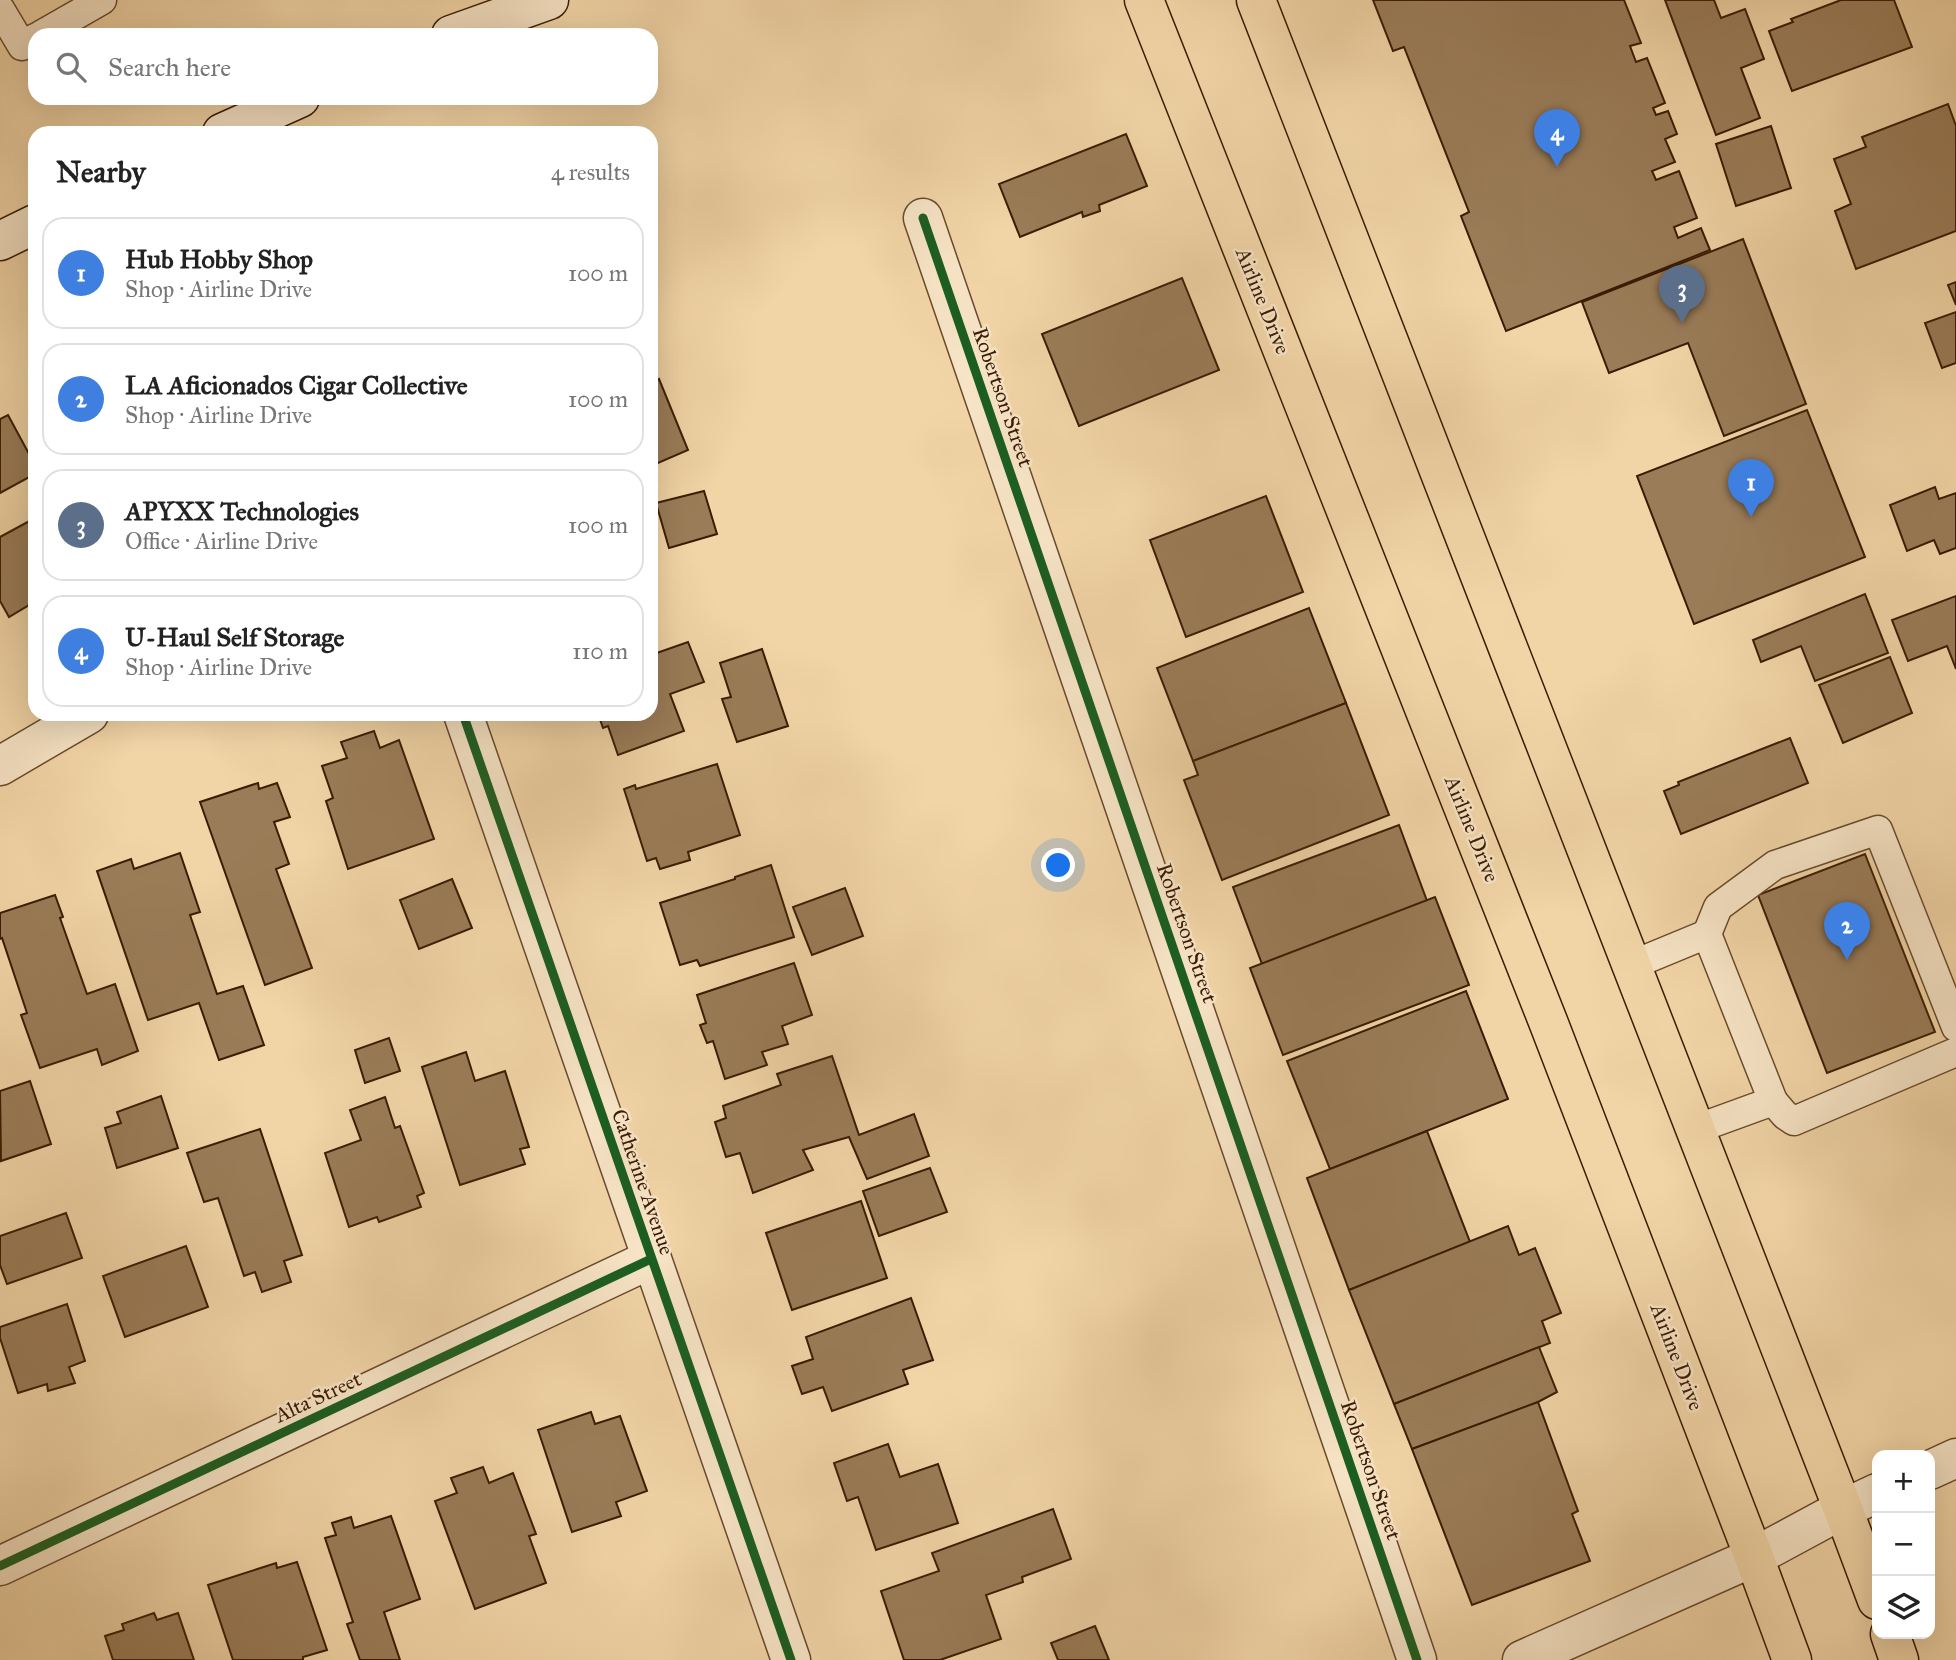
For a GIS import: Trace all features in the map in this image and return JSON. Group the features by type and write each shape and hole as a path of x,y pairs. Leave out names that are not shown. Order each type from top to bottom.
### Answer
{"highway":[{"path":"1126,0 1160,41"},
{"name":"Airline Drive","path":"1144,0 1549,1024 1792,1660"},
{"path":"1256,0 1696,1129 1860,1501 1873,1576"},
{"path":"1892,1639 1899,1660"}],"street":[{"path":"471,28 549,0"},
{"path":"238,126 284,105"},
{"name":"Robertson Street","path":"923,218 1417,1660"},
{"path":"0,241 28,227"},
{"path":"0,766 77,721"},
{"name":"Catherine Avenue","path":"465,721 791,1660"},
{"name":"Alta Street","path":"0,1566 651,1259"},
{"path":"1935,1468 1956,1458"},
{"path":"1522,1660 1754,1557 1860,1501"}],"lane":[{"path":"53,28 102,0"},
{"path":"0,9 22,46 28,42"},
{"path":"1956,1027 1878,830 1775,865 1718,907 1707,934 1773,1101 1794,1121 1956,1052"},
{"path":"1632,965 1707,934"},
{"path":"1696,1129 1773,1101"}],"building":[{"path":"1373,0 1624,0 1641,43 1630,46 1636,62 1647,58 1665,103 1653,108 1656,115 1668,111 1677,134 1665,139 1675,162 1652,171 1656,180 1679,171 1697,218 1674,227 1678,238 1701,228 1710,250 1506,331 1461,216 1469,212 1404,47 1393,51"},
{"path":"1665,0 1714,0 1721,18 1745,9 1764,59 1741,68 1760,118 1716,135"},
{"path":"1841,0 1894,0 1912,47 1792,91 1769,31 1793,22 1791,19"},
{"path":"1948,104 1956,126 1956,231 1856,269 1835,211 1851,204 1834,159 1866,147 1862,137"},
{"path":"1771,126 1791,188 1736,206 1716,144"},
{"path":"1126,134 1147,186 1099,205 1100,211 1083,217 1082,212 1020,237 999,184"},
{"path":"1743,239 1806,404 1724,436 1688,343 1609,373 1582,302"},
{"path":"1182,278 1219,370 1079,426 1042,334"},
{"path":"1956,282 1956,305 1948,285"},
{"path":"1956,312 1956,363 1942,368 1925,323"},
{"path":"658,380 688,450 658,463"},
{"path":"1807,410 1865,557 1694,624 1637,476"},
{"path":"8,415 28,452 28,478 0,493 0,419"},
{"path":"1935,487 1939,499 1956,493 1956,548 1940,554 1934,540 1907,551 1890,505"},
{"path":"704,491 717,534 669,548 658,502"},
{"path":"1266,496 1303,592 1186,637 1150,540"},
{"path":"28,522 28,606 9,617 0,601 0,537"},
{"path":"1865,594 1888,653 1815,681 1801,646 1761,662 1753,640"},
{"path":"1956,596 1956,669 1947,646 1908,661 1892,620"},
{"path":"1309,608 1346,703 1193,761 1157,668"},
{"path":"688,642 704,682 670,694 684,731 618,755 608,726 603,728 600,721 658,721 658,653"},
{"path":"762,649 788,726 737,742 722,699 731,697 720,663"},
{"path":"1890,657 1912,713 1843,743 1819,685"},
{"path":"1346,703 1389,815 1222,880 1184,780 1198,775 1193,761"},
{"path":"374,731 380,748 399,740 434,839 348,869 326,801 333,798 322,766 347,758 341,742"},
{"path":"1790,738 1808,783 1681,834 1664,791 1679,785 1678,782"},
{"path":"717,764 740,835 688,852 690,860 660,869 656,858 647,861 624,789 635,785 636,789"},
{"path":"258,783 259,789 277,783 290,817 274,822 289,864 276,869 312,968 265,985 200,802"},
{"path":"1399,825 1427,901 1262,964 1233,887"},
{"path":"180,853 200,912 190,915 217,994 243,986 264,1045 219,1060 199,1003 148,1020 97,871 131,859 134,869"},
{"path":"1865,854 1935,1032 1827,1073 1758,895"},
{"path":"771,865 794,937 700,966 697,960 680,965 660,903"},
{"path":"452,879 472,928 419,949 400,900"},
{"path":"845,888 863,936 812,955 793,907"},
{"path":"55,895 63,917 60,918 87,994 115,984 138,1051 102,1065 97,1049 40,1068 21,1015 27,1013 2,938 0,939 0,913"},
{"path":"1435,897 1469,985 1283,1055 1250,968"},
{"path":"794,963 812,1015 782,1026 788,1044 762,1052 767,1065 725,1079 713,1041 707,1043 700,1025 706,1023 697,995"},
{"path":"1466,991 1508,1099 1330,1169 1287,1061"},
{"path":"389,1038 400,1071 365,1083 355,1050"},
{"path":"466,1052 475,1081 505,1071 529,1147 520,1149 525,1164 460,1185 422,1067"},
{"path":"832,1056 859,1135 914,1114 929,1156 867,1179 849,1137 803,1150 813,1170 753,1193 740,1153 726,1157 715,1122 726,1118 723,1106 781,1085 777,1074"},
{"path":"30,1081 51,1144 1,1161 0,1091"},
{"path":"161,1096 178,1148 117,1168 105,1128 121,1123 117,1112"},
{"path":"385,1097 395,1128 400,1126 424,1193 417,1196 421,1207 379,1222 377,1217 349,1227 325,1153 361,1140 350,1110"},
{"path":"260,1129 302,1255 284,1261 291,1282 262,1292 255,1272 244,1276 218,1198 204,1202 187,1153"},
{"path":"1427,1131 1470,1242 1349,1290 1307,1178"},
{"path":"930,1168 947,1212 879,1236 863,1191"},
{"path":"861,1201 887,1278 792,1310 766,1233"},
{"path":"66,1213 82,1258 7,1284 0,1265 0,1236"},
{"path":"1508,1226 1519,1255 1535,1248 1561,1313 1542,1321 1550,1343 1394,1404 1349,1290"},
{"path":"186,1246 208,1307 125,1337 103,1276"},
{"path":"911,1298 933,1360 903,1370 908,1384 832,1411 823,1387 802,1394 792,1366 813,1359 806,1337"},
{"path":"67,1304 85,1361 69,1367 75,1383 48,1391 47,1384 18,1393 0,1338 0,1327"},
{"path":"1539,1347 1557,1392 1538,1402 1412,1449 1394,1404"},
{"path":"1538,1402 1578,1511 1572,1514 1590,1561 1472,1605 1412,1449"},
{"path":"591,1412 595,1424 620,1416 647,1491 616,1502 621,1516 572,1532 538,1430"},
{"path":"888,1444 900,1477 938,1464 958,1523 876,1550 858,1497 847,1501 834,1463"},
{"path":"483,1467 489,1483 513,1473 536,1534 529,1536 546,1583 475,1609 435,1501 457,1493 451,1478"},
{"path":"1053,1509 1071,1559 1022,1577 1023,1582 986,1595 1001,1639 940,1660 904,1660 881,1591 939,1571 932,1553"},
{"path":"391,1516 420,1599 384,1612 400,1660 360,1660 347,1624 353,1622 325,1538 336,1535 332,1523 351,1517 354,1528"},
{"path":"297,1562 327,1650 303,1657 303,1660 233,1660 208,1585 276,1563 277,1568"},
{"path":"154,1613 157,1620 178,1613 194,1660 113,1660 105,1636 124,1630 122,1624"},
{"path":"1095,1626 1109,1660 1058,1660 1051,1643"}],"cycle path":[{"path":"923,218 1417,1660"},
{"path":"465,721 791,1660"},
{"path":"0,1566 651,1259"}],"place":[{"name":"U-Haul Self Storage","path":"1557,167"},
{"name":"APYXX Technologies","path":"1682,323"},
{"name":"Hub Hobby Shop","path":"1751,517"},
{"name":"LA Aficionados Cigar Collective","path":"1847,960"}]}
